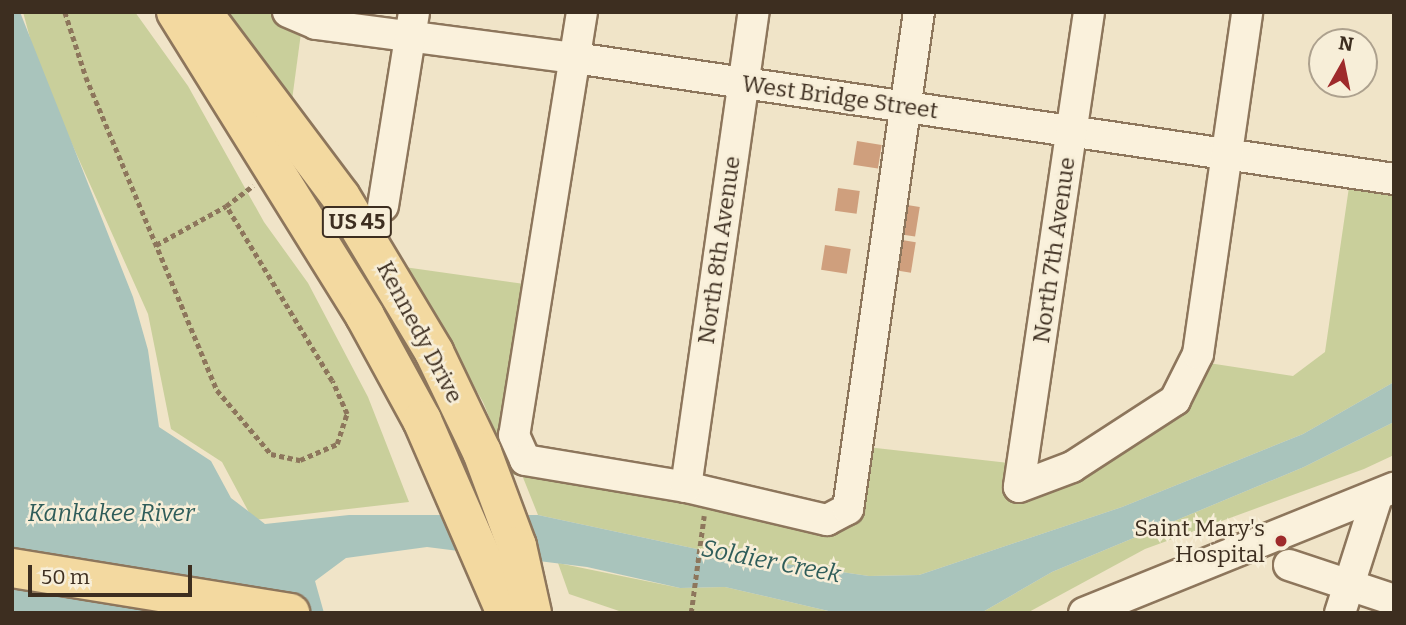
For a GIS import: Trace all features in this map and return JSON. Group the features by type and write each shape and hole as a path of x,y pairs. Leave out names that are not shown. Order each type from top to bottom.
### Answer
{"main road":[{"name":"Kennedy Drive","path":"176,12 186,35 275,169 365,316 517,608"},
{"name":"Kennedy Drive","path":"202,12 286,120 391,274 482,452 517,608"},
{"path":"12,568 290,613"}],"street":[{"name":"West Bridge Street","path":"288,12 316,24 412,24 575,58 1394,179"},
{"path":"582,12 514,435 525,460 686,487 827,520 848,509 919,12"},
{"name":"North 8th Avenue","path":"686,487 754,12"},
{"name":"North 7th Avenue","path":"1089,12 1019,487 1072,467 1175,400 1198,354 1225,154"},
{"path":"1225,154 1247,12"},
{"path":"383,206 412,24"},
{"path":"1345,599 1385,493"},
{"path":"1084,613 1385,493"},
{"path":"1289,565 1345,599 1394,600"}],"path":[{"path":"65,12 86,77 217,390 254,439 271,454 300,460 337,443 346,414 332,382 226,206"},
{"path":"156,245 226,206 275,169"},
{"path":"692,612 702,536"}],"green space":[{"path":"23,12 135,12 188,86 264,222 308,283 368,397 409,502 253,520 222,462 171,429 148,314 38,68"},
{"path":"228,12 270,12 301,33 292,100"},
{"path":"1349,187 1394,193 1394,382 1303,434 1122,507 919,575 869,576 725,555 538,515 522,475 513,475 483,402 404,267 532,285 514,456 828,525 867,447 1009,463 1005,493 1016,498 1202,362 1293,376 1325,352"},
{"path":"1394,422 1394,455 1364,469 1145,549 1027,613 981,613 1052,572 1304,467"},
{"path":"558,563 680,588 725,587 837,613 625,613 569,594"}],"water":[{"name":"Kankakee River","path":"12,12 20,12 133,297 148,350 159,427 211,461 231,498 265,524 349,515 538,515 725,555 869,576 919,575 1122,507 1303,434 1394,382 1394,422 1304,467 1052,572 981,613 837,613 725,587 680,588 587,567 427,547 346,558 315,581 324,613 12,613"}],"building":[{"path":"857,141 882,145 878,169 853,165"},
{"path":"838,188 860,191 857,214 835,211"},
{"path":"901,204 920,207 915,237 896,234"},
{"path":"896,239 916,242 911,273 891,270"},
{"path":"825,245 851,249 847,274 821,270"}],"place":[{"name":"Saint Mary's Hospital","path":"1281,541"}],"water label":[{"name":"Soldier Creek","path":"771,562"}]}
